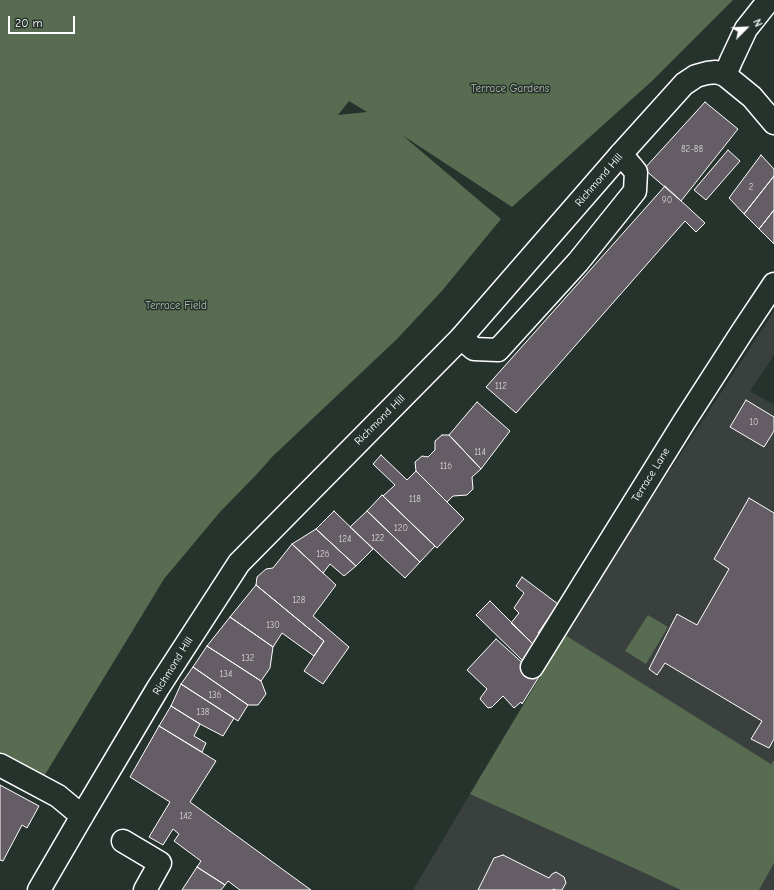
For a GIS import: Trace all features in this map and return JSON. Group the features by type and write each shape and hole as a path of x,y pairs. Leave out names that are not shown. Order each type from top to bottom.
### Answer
{"main road":[{"path":"768,0 746,29 726,75 752,97 774,123"},
{"name":"Richmond Hill","path":"40,890 158,688 239,563 461,338 684,84 696,76 706,73 716,72 726,75"},
{"path":"461,338 474,349 498,350 578,262 635,191 636,172 621,154"},
{"name":"Terrace Lane","path":"532,667 684,422 774,284"},
{"path":"0,765 58,796 82,816"},
{"path":"123,841 160,863 145,890"}],"shaded area":[{"path":"774,311 774,355 750,391 774,405 774,890 413,890 596,583"}],"green space":[{"name":"Terrace Field","path":"0,0 733,0 652,81 512,207 402,135 501,219 441,292 396,340 273,456 220,512 164,579 43,778 0,756","holes":["349,101 367,112 338,115"]},
{"path":"648,615 668,627 646,664 625,651"},
{"path":"565,635 771,764 774,760 774,863 759,890 681,890 470,794"}],"building":[{"path":"705,102 738,129 681,201 644,169"},
{"path":"728,150 740,161 706,200 694,190"},
{"path":"761,155 774,169 774,176 744,214 729,198"},
{"path":"774,176 774,210 759,229 744,214"},
{"path":"665,186 705,223 696,232 685,221 516,413 486,387"},
{"path":"774,210 774,244 759,229"},
{"path":"746,400 774,417 774,431 764,447 730,427"},
{"path":"477,402 510,431 481,469 449,435"},
{"path":"442,435 449,435 481,469 472,477 473,489 467,495 453,496 447,502 416,471 415,462 422,456 428,457 435,450 435,441"},
{"path":"381,455 407,480 416,471 464,519 437,548 383,496 395,485 373,464"},
{"path":"382,495 435,546 420,562 367,511"},
{"path":"749,498 774,513 774,739 769,748 751,739 762,721 665,663 657,675 649,669 677,614 697,625 729,569 714,559"},
{"path":"334,511 373,549 356,566 316,529"},
{"path":"367,511 420,562 405,578 350,527"},
{"path":"316,529 356,566 344,576 330,564 323,573 292,544"},
{"path":"292,544 336,585 313,616 349,647 323,684 304,671 324,641 256,585 257,577 266,569 273,568"},
{"path":"522,577 558,604 538,633 541,635 534,645 511,623 519,613 514,608 524,593 516,586"},
{"path":"256,585 324,641 314,656 282,633 273,647 230,617"},
{"path":"490,601 534,645 523,661 476,615"},
{"path":"230,617 273,647 270,668 261,681 207,646"},
{"path":"496,639 527,667 529,665 540,675 522,704 521,702 514,708 503,696 492,707 488,708 480,699 487,689 467,670"},
{"path":"207,646 261,681 266,694 258,705 248,705 193,667"},
{"path":"193,667 248,705 238,721 181,684"},
{"path":"181,684 234,718 223,736 171,706"},
{"path":"171,706 200,724 194,736 206,743 202,752 159,726"},
{"path":"159,726 216,761 190,802 311,890 240,890 228,881 225,885 197,867 201,861 174,841 179,834 173,829 163,845 149,837 170,802 130,777"},
{"path":"0,785 39,806 27,828 22,825 3,861 0,860"},
{"path":"503,855 549,878 556,872 564,877 566,883 562,890 478,890 494,858"},
{"path":"197,867 225,885 221,890 182,890"}],"park label":[{"name":"Terrace Gardens","path":"510,89"}]}
